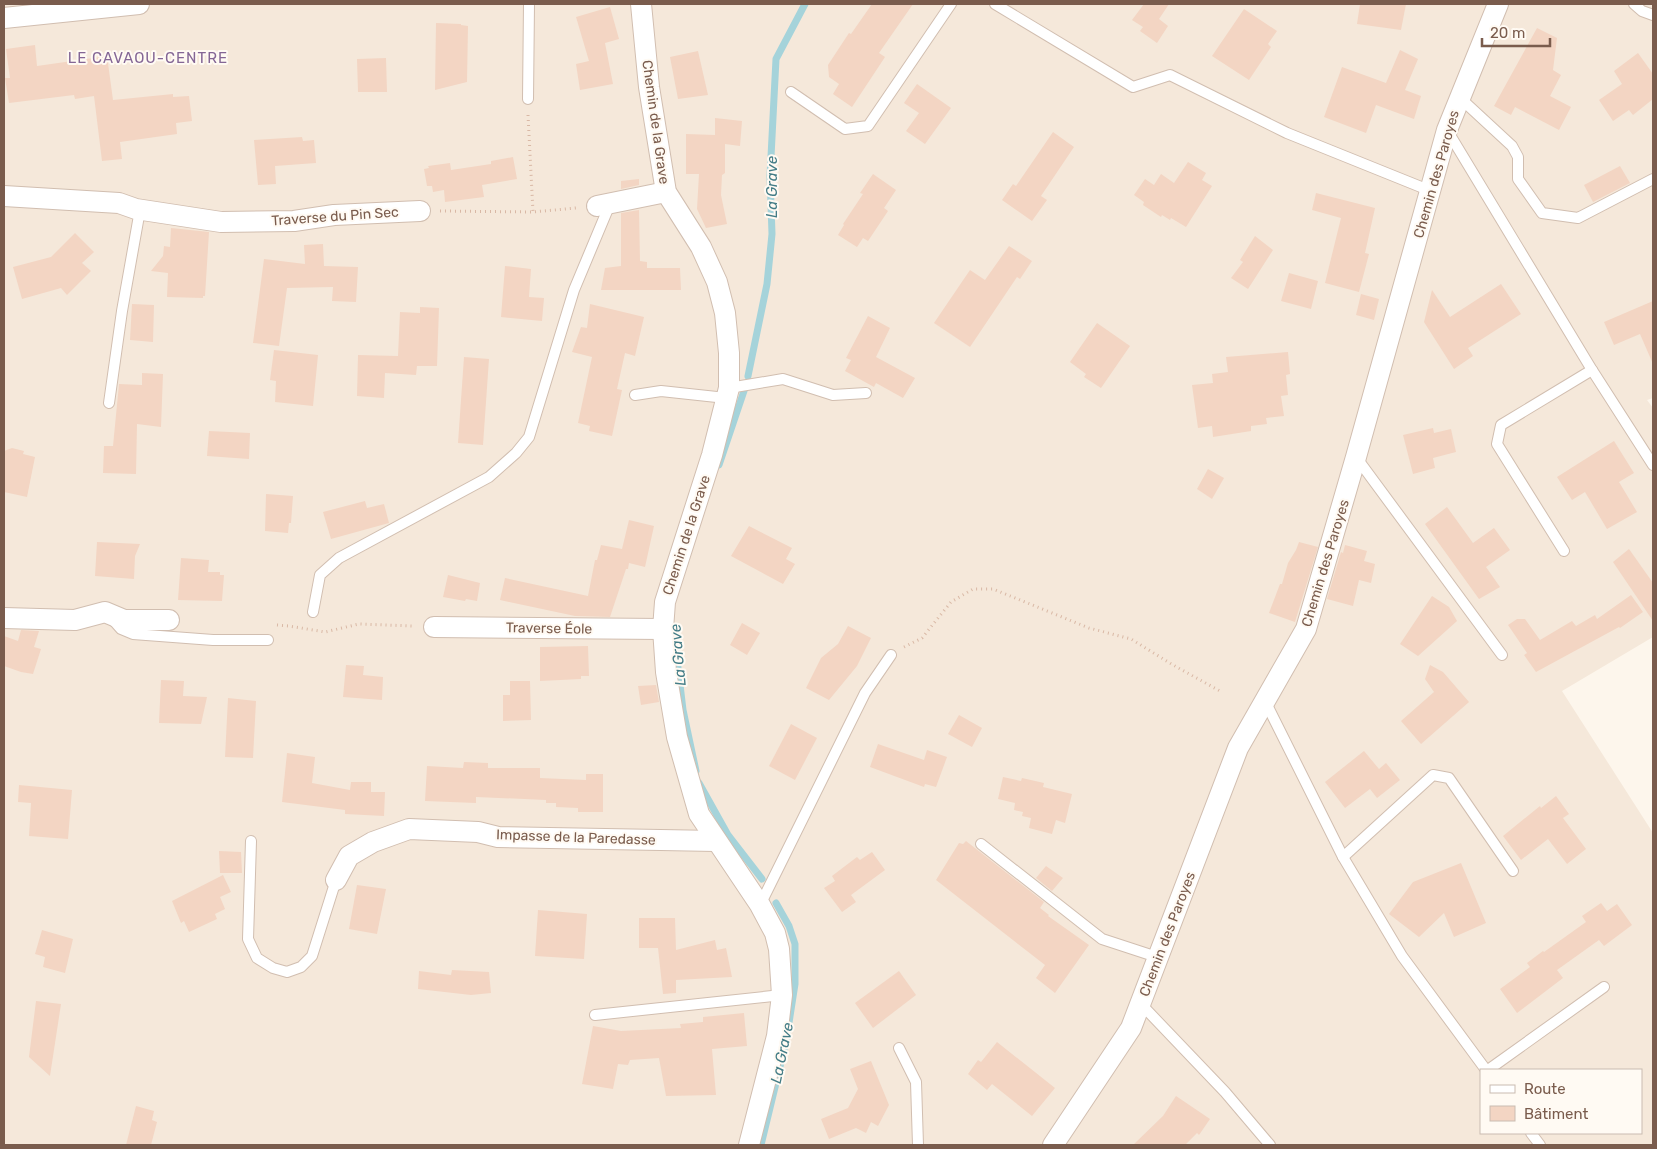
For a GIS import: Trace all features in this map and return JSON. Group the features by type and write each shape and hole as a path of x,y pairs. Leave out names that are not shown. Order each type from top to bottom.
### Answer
{"street":[{"path":"4,18 139,4"},
{"name":"Chemin de la Grave","path":"641,4 650,87 666,192 701,248 717,282 726,313 730,353 727,393 712,455 665,602 663,629 666,672 677,737 699,814 760,904 780,949 782,995 778,1036 749,1145"},
{"name":"Chemin des Paroyes","path":"1053,1145 1130,1028 1238,748 1306,630 1356,457 1446,130 1498,4"},
{"path":"604,205 666,192"},
{"name":"Traverse du Pin Sec","path":"4,196 119,203 140,210 221,222 294,221 334,215 420,211"},
{"path":"4,618 75,620 105,612 124,620 169,620"},
{"name":"Traverse Éole","path":"434,627 663,629"},
{"name":"Impasse de la Paredasse","path":"336,880 349,856 373,842 409,829 478,832 498,837 716,841"}],"lane":[{"path":"528,99 529,4"},
{"path":"791,92 845,129 868,126 951,4"},
{"path":"995,4 1133,87 1170,75 1287,133 1430,191"},
{"path":"1634,4 1642,11 1653,15"},
{"path":"1459,97 1512,146 1518,157 1518,179 1542,213 1578,218 1653,179"},
{"path":"1446,130 1592,370 1653,465"},
{"path":"313,612 320,575 339,558 489,477 516,453 529,437 574,290 604,205"},
{"path":"109,403 122,311 140,210"},
{"path":"1564,551 1497,444 1501,425 1592,370"},
{"path":"635,395 661,391 727,393 783,379 834,395 866,393"},
{"path":"1356,457 1502,655"},
{"path":"105,612 121,629 133,634 213,640 268,640"},
{"path":"760,904 865,693 891,655"},
{"path":"1264,700 1343,857 1402,956 1486,1069"},
{"path":"1343,857 1433,775 1449,778 1513,871"},
{"path":"251,841 248,939 257,958 273,968 288,972 301,967 312,956 336,880"},
{"path":"981,844 1102,939 1157,958"},
{"path":"1488,1069 1604,987"},
{"path":"595,1015 782,995"},
{"path":"1140,1003 1225,1092 1270,1145"},
{"path":"899,1048 916,1082 918,1145"},
{"path":"1532,1134 1540,1145"}],"path":[{"path":"528,99 533,212"},
{"path":"420,211 533,212 604,205"},
{"path":"891,655 922,638 951,602 973,590 993,589 1089,628 1131,639 1174,666 1220,691"}],"shaded area":[{"path":"4,4 1653,4 1653,398 1647,400 1653,408 1653,637 1562,691 1653,833 1653,1145 4,1145"}],"building":[{"path":"872,4 913,4 879,53 885,57 852,107 833,94 839,84 829,77 828,65 849,33 851,34"},
{"path":"1144,4 1169,4 1159,19 1168,26 1157,43 1140,31 1143,27 1132,20"},
{"path":"1360,4 1406,4 1401,30 1357,24"},
{"path":"610,7 619,39 605,43 613,84 580,90 576,64 589,61 576,17"},
{"path":"1244,9 1277,31 1268,44 1271,47 1249,80 1212,56"},
{"path":"436,23 468,26 467,82 435,90"},
{"path":"1537,28 1557,38 1553,70 1561,75 1550,96 1571,107 1559,130 1515,107 1511,115 1494,106"},
{"path":"35,45 37,66 107,56 113,100 173,94 173,97 189,96 192,121 176,123 177,134 120,142 122,159 102,161 94,96 75,99 74,95 9,103 5,78 10,78 6,49"},
{"path":"1400,50 1418,59 1405,90 1421,96 1414,119 1376,105 1366,133 1324,117 1342,67 1386,83"},
{"path":"698,51 708,95 678,99 670,57"},
{"path":"1638,53 1653,74 1653,99 1633,115 1629,110 1613,121 1599,100 1622,84 1614,71"},
{"path":"386,58 387,92 358,92 357,59"},
{"path":"917,84 951,108 925,144 906,131 919,113 904,103"},
{"path":"715,118 742,121 740,146 725,144 725,173 722,175 721,195 727,224 706,228 697,209 699,174 686,174 686,134 715,135"},
{"path":"1053,132 1074,147 1041,196 1047,200 1032,221 1002,200 1013,184 1016,186"},
{"path":"302,137 303,141 314,140 316,163 275,166 276,184 258,185 254,140"},
{"path":"513,157 517,179 482,185 484,197 445,202 444,190 433,192 432,186 427,186 424,169 429,168 428,166 450,163 451,170 491,164 491,161"},
{"path":"1188,162 1206,173 1202,180 1212,186 1186,227 1171,218 1170,220 1162,215 1161,217 1143,205 1144,202 1134,195 1145,179 1154,185 1161,174 1174,183"},
{"path":"1620,166 1630,183 1593,202 1584,185"},
{"path":"873,174 896,190 884,208 888,211 868,241 863,238 857,247 838,235 863,194 860,193"},
{"path":"639,179 639,185 621,189 621,181"},
{"path":"1316,193 1375,208 1365,253 1369,254 1359,292 1325,283 1341,218 1312,210"},
{"path":"639,210 640,261 647,262 647,268 680,268 681,290 601,290 605,268 621,266 621,213"},
{"path":"171,228 209,232 205,296 203,298 167,297 168,273 151,271 163,256 164,246 170,247"},
{"path":"75,233 94,252 82,263 91,271 67,295 61,288 22,299 13,267 51,257"},
{"path":"1255,236 1273,250 1248,289 1231,278 1243,262 1240,260"},
{"path":"323,244 324,266 358,267 356,302 332,301 333,287 287,288 279,346 253,343 264,259 305,264 304,245"},
{"path":"1009,246 1032,261 1020,279 1017,277 970,347 934,323 970,270 985,280"},
{"path":"505,266 531,269 529,297 544,298 542,321 501,317"},
{"path":"1289,273 1318,281 1311,309 1281,301"},
{"path":"1501,284 1521,314 1468,348 1473,356 1454,369 1424,322 1432,290 1450,317"},
{"path":"1361,294 1379,299 1374,320 1356,315"},
{"path":"1653,301 1653,364 1640,334 1614,345 1604,322"},
{"path":"132,304 154,305 153,342 130,340"},
{"path":"590,304 644,317 635,356 625,353 617,389 622,390 612,436 589,431 590,426 578,423 592,357 572,352 581,327 587,328"},
{"path":"420,307 439,308 437,366 417,366 416,375 385,373 384,398 357,396 358,355 398,356 400,312 420,313"},
{"path":"868,316 890,328 876,357 915,378 903,398 876,383 874,387 845,371 851,360 846,358"},
{"path":"1097,323 1130,346 1101,388 1084,377 1086,374 1070,362"},
{"path":"274,350 318,355 313,406 275,402 276,381 270,380"},
{"path":"1288,352 1290,374 1286,375 1288,395 1281,396 1284,416 1266,418 1267,424 1251,426 1251,431 1213,437 1212,426 1198,428 1192,385 1213,383 1212,374 1228,372 1226,357"},
{"path":"464,357 489,359 483,445 458,443"},
{"path":"142,373 163,374 161,427 137,424 136,474 103,473 104,446 113,446 119,384 142,385"},
{"path":"1433,428 1434,433 1451,429 1456,452 1433,458 1435,468 1413,474 1403,435"},
{"path":"209,431 250,433 249,459 207,456"},
{"path":"1614,441 1634,473 1619,482 1637,512 1607,529 1585,492 1572,500 1557,477"},
{"path":"12,448 24,451 23,454 35,457 27,497 4,492 4,451"},
{"path":"1208,469 1224,478 1212,499 1197,489"},
{"path":"266,494 293,496 291,523 289,523 288,533 265,531"},
{"path":"365,501 367,508 384,504 389,523 331,539 323,512"},
{"path":"1447,507 1473,543 1494,528 1510,550 1486,567 1500,587 1479,599 1425,524"},
{"path":"629,520 654,526 645,567 629,563 610,617 575,616 500,600 505,578 588,596 595,560 597,560 601,545 622,549"},
{"path":"749,526 792,548 786,559 795,564 783,584 731,556"},
{"path":"97,542 140,544 135,556 134,579 95,576"},
{"path":"1299,542 1318,547 1295,622 1269,613 1280,584 1282,584 1288,563"},
{"path":"1345,545 1367,551 1364,561 1375,564 1371,583 1359,580 1353,606 1327,599 1341,552 1343,553"},
{"path":"1629,549 1653,583 1653,621 1613,562"},
{"path":"181,558 209,560 208,572 220,572 220,575 224,575 222,601 178,600"},
{"path":"448,575 480,583 477,601 443,597"},
{"path":"1631,595 1643,612 1620,628 1536,672 1524,655 1527,653 1508,625 1517,619 1525,619 1540,640 1572,621 1576,626 1595,615 1597,619"},
{"path":"1432,596 1449,607 1457,621 1418,656 1400,644"},
{"path":"742,623 760,633 747,655 730,645"},
{"path":"848,626 871,638 857,666 829,700 806,688 821,658 838,644"},
{"path":"21,630 39,631 34,647 41,649 33,674 4,666 4,636 18,641"},
{"path":"588,646 589,676 581,676 581,679 540,681 540,647"},
{"path":"346,665 364,666 363,675 383,677 382,700 343,697"},
{"path":"1430,665 1443,672 1469,702 1421,744 1401,721 1434,692 1425,679"},
{"path":"161,680 184,681 183,696 207,697 201,724 159,723"},
{"path":"510,681 530,681 531,720 503,721 503,695 510,695"},
{"path":"656,685 659,702 641,705 638,686"},
{"path":"228,698 256,701 253,758 225,757"},
{"path":"959,715 982,728 972,747 948,734"},
{"path":"791,724 817,738 795,780 769,766"},
{"path":"878,744 924,760 927,750 947,757 936,787 925,784 924,787 870,767"},
{"path":"1364,751 1379,769 1386,763 1400,780 1377,798 1370,789 1345,808 1325,782"},
{"path":"287,753 315,757 312,783 350,790 351,782 371,782 371,792 385,792 384,816 345,814 345,810 282,802"},
{"path":"464,762 488,763 488,768 540,768 540,778 586,780 586,774 603,774 603,812 578,812 578,808 556,807 556,803 546,803 546,800 476,797 476,803 425,801 427,766 463,768"},
{"path":"1003,777 1021,781 1022,778 1044,783 1043,787 1072,794 1065,823 1056,820 1052,834 1029,828 1031,818 1022,816 1023,812 1014,810 1015,803 998,799"},
{"path":"19,785 72,790 68,839 29,836 31,803 18,802"},
{"path":"1556,796 1569,814 1563,818 1586,849 1567,864 1548,839 1521,860 1503,836 1540,806 1541,808"},
{"path":"966,841 1044,902 1040,908 1048,916 1089,945 1055,993 1036,978 1045,965 936,880 959,843 963,844"},
{"path":"219,851 241,852 242,873 220,873"},
{"path":"872,852 885,870 851,895 856,902 842,912 824,888 835,881 832,876 857,857 860,860"},
{"path":"1461,863 1486,923 1454,937 1444,913 1419,937 1389,914 1413,882"},
{"path":"1046,866 1063,878 1052,891 1036,878"},
{"path":"223,875 231,892 220,897 225,909 215,914 217,919 189,932 184,921 181,923 172,901"},
{"path":"357,885 386,889 377,934 349,929"},
{"path":"1601,903 1607,911 1617,904 1632,925 1604,946 1599,940 1557,970 1563,978 1517,1013 1500,989 1530,967 1527,963 1586,922 1582,916"},
{"path":"538,910 587,914 584,959 535,956"},
{"path":"639,918 675,918 676,950 715,940 717,950 726,948 732,977 676,980 676,993 663,994 658,948 639,948"},
{"path":"42,930 73,939 65,973 43,967 45,957 35,954"},
{"path":"452,970 489,972 491,993 471,995 418,989 419,971 451,975"},
{"path":"899,971 916,995 873,1028 855,1003"},
{"path":"36,1001 61,1004 50,1076 29,1057"},
{"path":"744,1013 747,1046 712,1049 716,1095 666,1096 659,1058 630,1060 628,1065 618,1064 613,1089 582,1084 593,1026 621,1031 681,1028 680,1024 703,1022 703,1017"},
{"path":"997,1042 1055,1088 1032,1116 992,1084 987,1090 968,1074 978,1060 981,1062"},
{"path":"871,1061 889,1105 878,1126 871,1122 866,1133 856,1128 829,1139 821,1119 848,1108 858,1089 850,1069"},
{"path":"1176,1096 1210,1119 1199,1135 1197,1133 1185,1145 1133,1145 1163,1116"},
{"path":"136,1106 154,1111 152,1120 157,1122 151,1145 126,1145"}],"waterway":[{"name":"La Grave","path":"748,376 767,284 772,234 770,176 776,59 805,4"},
{"name":"La Grave","path":"719,465 744,391"},
{"name":"La Grave","path":"673,626 683,710 696,771"},
{"name":"La Grave","path":"699,783 728,835 762,879"},
{"name":"La Grave","path":"761,1145 786,1042 795,984 795,944 789,926 776,903"}],"district":[{"name":"LE CAVAOU-CENTRE","path":"148,58"}]}
